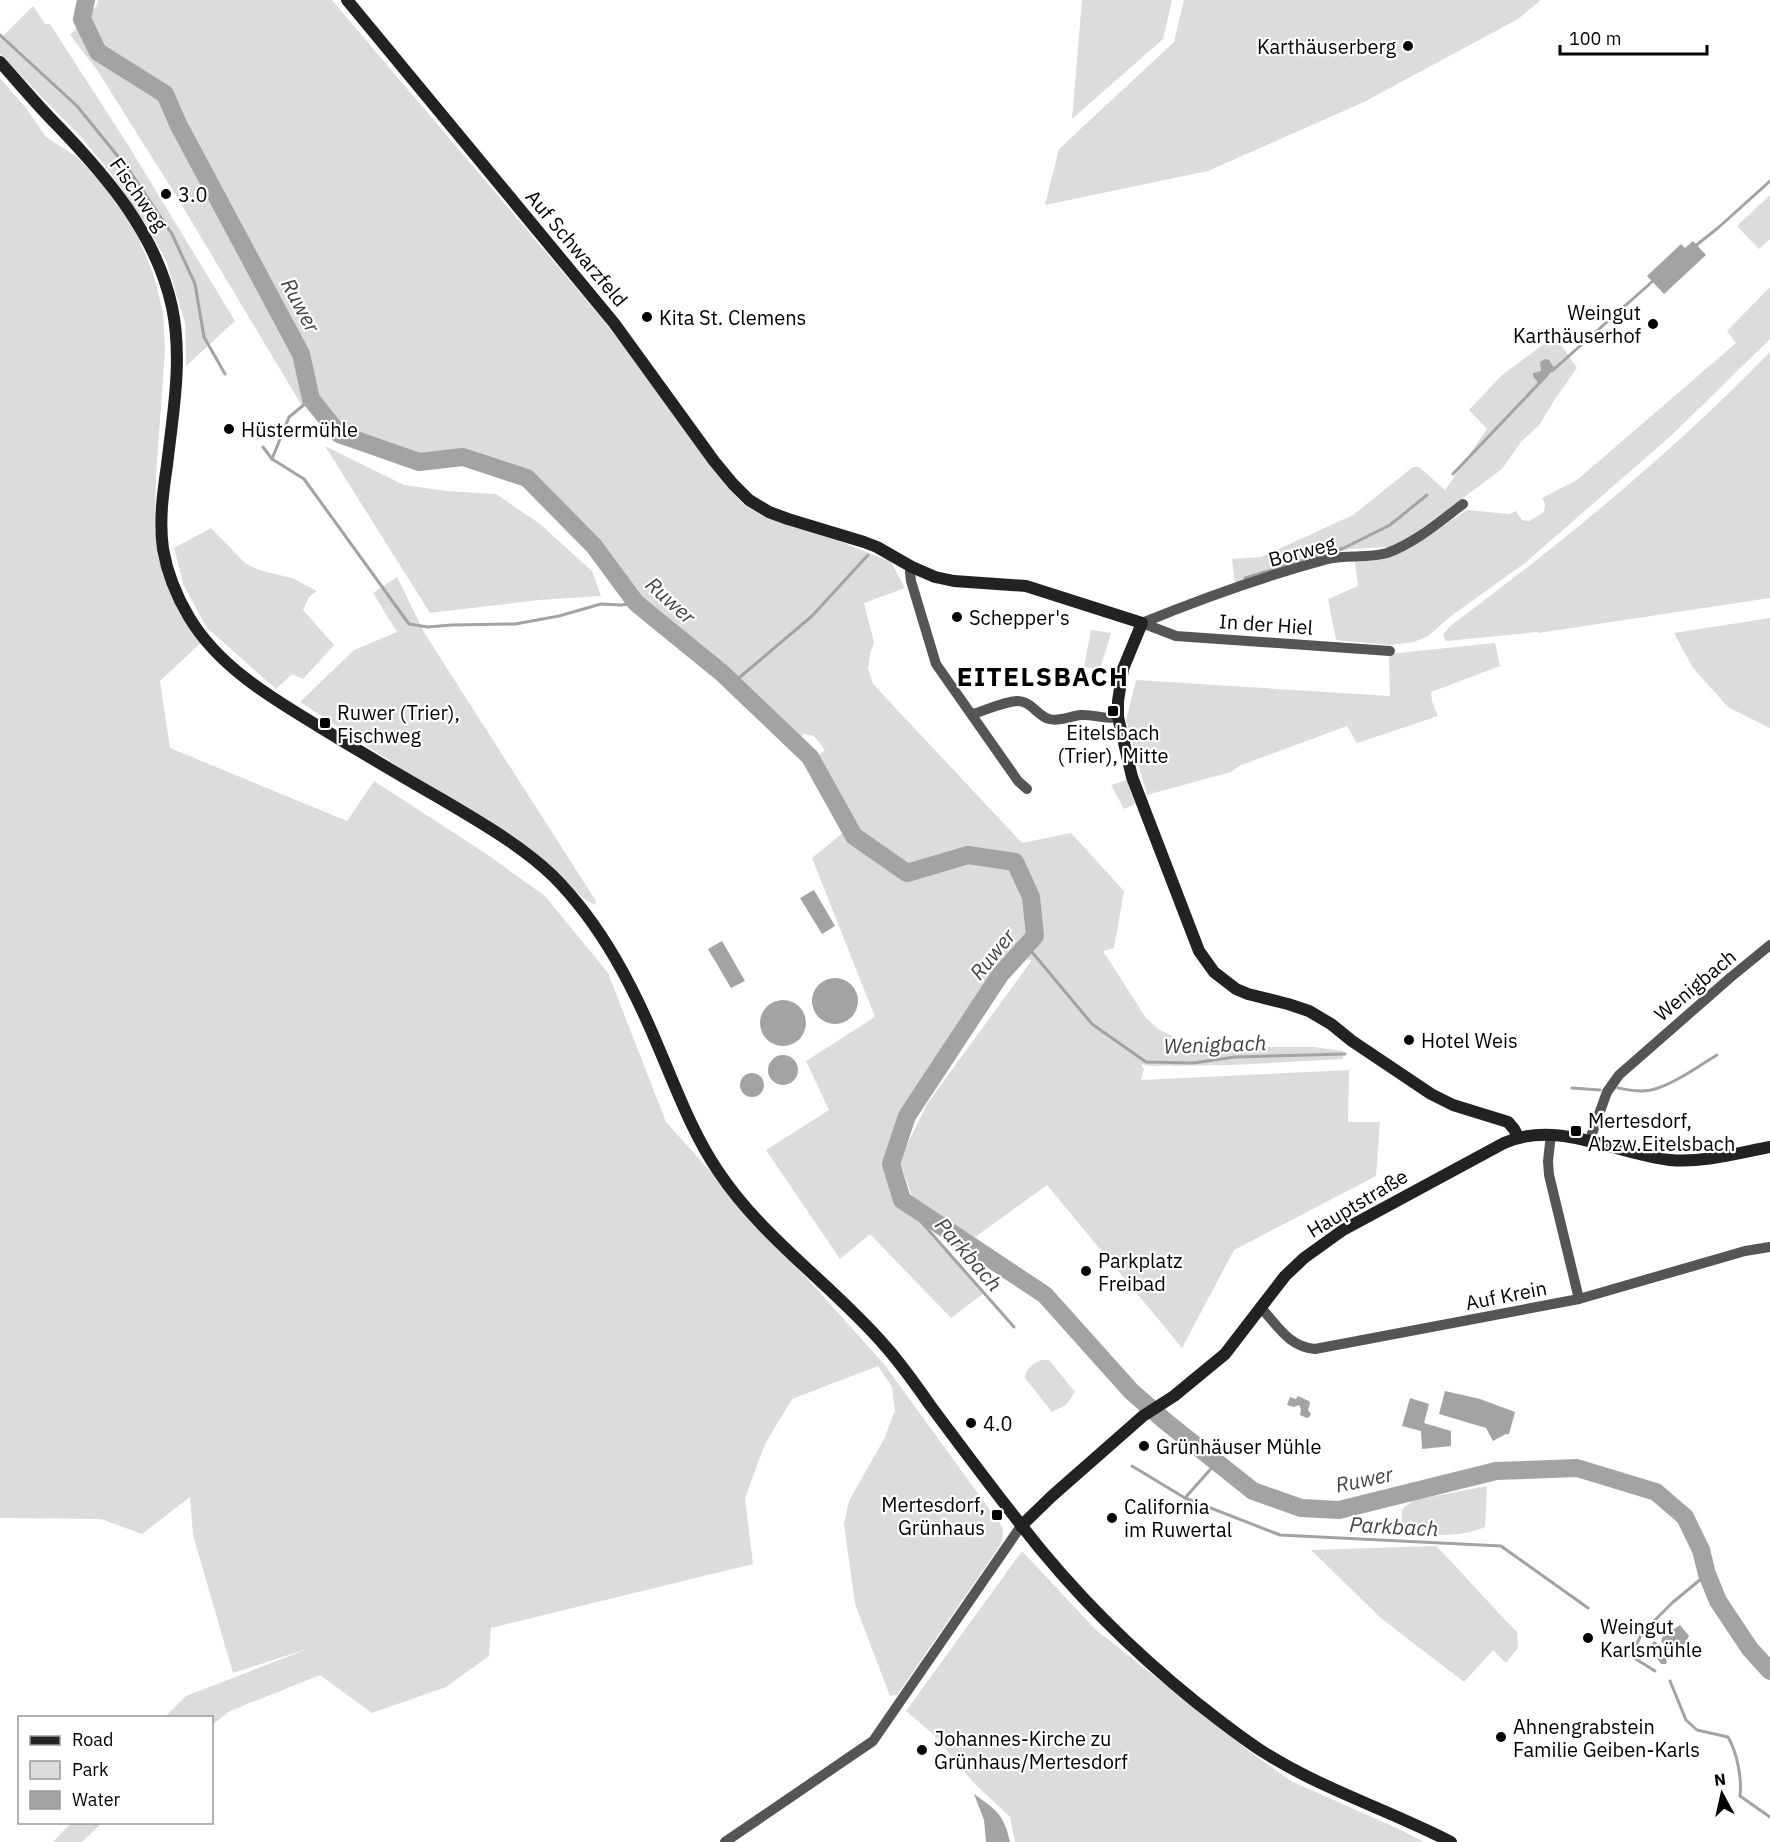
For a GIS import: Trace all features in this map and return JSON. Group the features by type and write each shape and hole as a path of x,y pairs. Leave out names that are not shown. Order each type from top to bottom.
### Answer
{"street":[{"name":"Auf Schwarzfeld","path":"347,0 614,323 714,461 741,492 757,506 877,547 924,573 944,579 1038,589 1142,623"},
{"name":"Fischweg","path":"0,62 101,172 131,211 153,249 171,305 177,339 174,410 162,518 164,553 183,607 198,632 217,653 264,694 493,830 550,873 582,909 625,975 658,1045 685,1111 703,1147 723,1178 783,1245 846,1304 889,1350 1021,1526 1061,1575 1106,1623 1166,1679 1229,1729 1263,1752 1298,1773 1409,1821 1451,1842"},
{"name":"Borweg","path":"1142,623 1208,597 1331,558 1385,554 1425,533 1463,504"},
{"path":"912,567 910,581 936,664 1018,781 1027,789"},
{"path":"1142,623 1123,669 1118,717 1132,777 1199,951 1207,964 1220,978 1236,989 1309,1011 1439,1099 1508,1122 1518,1137"},
{"name":"In der Hiel","path":"1142,623 1176,636 1390,651"},
{"path":"973,714 1016,701 1029,704 1043,717 1050,720 1084,715 1104,719 1118,717"},
{"name":"Wenigbach","path":"1589,1142 1607,1092 1619,1075 1770,945"},
{"name":"Hauptstraße","path":"1021,1526 1143,1416 1166,1401 1225,1354 1285,1276 1325,1241 1504,1143 1531,1134 1551,1134 1646,1156 1680,1160 1704,1159 1770,1147"},
{"path":"1551,1134 1549,1175 1579,1299"},
{"name":"Auf Krein","path":"1260,1307 1290,1340 1299,1346 1315,1349 1579,1299 1745,1251 1770,1247"},
{"path":"725,1842 873,1741 1021,1526"}],"green space":[{"path":"98,0 332,0 605,322 727,486 744,505 781,523 839,541 891,562 905,588 864,603 874,642 868,668 873,684 1022,843 1071,833 1124,891 1114,948 1103,951 1146,1018 1158,1029 1195,1047 1313,1047 1343,1051 1343,1059 1234,1065 1149,1066 1141,1064 1144,1069 1141,1080 1349,1070 1348,1122 1380,1122 1376,1176 1234,1250 1182,1348 1047,1185 971,1240 913,1199 899,1161 927,1104 1032,960 1014,959 1000,975 907,1116 891,1164 902,1200 984,1293 951,1318 870,1234 840,1259 766,1150 829,1110 806,1061 875,1017 812,858 849,828 812,761 825,750 814,736 803,734 797,744 733,683 636,603 594,546 527,478 463,457 419,462 339,434 311,400 302,406 177,197 97,70 70,35 97,5"},
{"path":"1082,0 1172,0 1163,39 1072,119"},
{"path":"1184,0 1541,0 1518,19 1364,102 1208,171 1045,205 1059,149 1174,42"},
{"path":"33,6 45,24 50,24 128,145 235,321 186,366 185,323 166,260 145,223 110,172 82,138 0,54 0,39"},
{"path":"0,78 26,108 46,137 77,157 102,184 135,230 153,273 163,312 165,350 156,476 155,529 175,587 204,640 160,681 170,748 347,821 374,781 488,855 545,896 608,973 666,1122 884,1364 1003,1528 999,1547 897,1695 890,1696 855,1604 844,1524 849,1501 884,1439 895,1411 892,1387 878,1366 792,1399 765,1444 745,1498 753,1564 491,1628 489,1656 446,1687 372,1713 320,1675 230,1711 213,1724 213,1716 166,1716 186,1696 310,1648 233,1673 193,1535 190,1497 142,1534 101,1519 0,1518"},
{"path":"1770,195 1770,239 1759,249 1737,226"},
{"path":"1770,287 1770,339 1673,434 1525,563 1451,616 1428,636 1414,642 1389,645 1336,640 1328,599 1358,586 1355,562 1382,560 1408,549 1467,510 1509,514 1516,511 1522,520 1529,521 1544,512 1545,504 1542,498 1577,480 1736,343 1727,331"},
{"path":"1555,336 1577,368 1540,424 1521,442 1502,469 1410,537 1389,547 1350,549 1333,553 1235,584 1232,559 1261,557 1353,515 1413,467 1419,467 1445,490 1487,429 1469,410 1502,375"},
{"path":"1770,352 1770,598 1538,633 1446,641 1443,635 1449,627 1615,496 1694,426"},
{"path":"325,446 404,485 446,491 496,494 540,524 592,571 601,596 539,600 430,613"},
{"path":"211,528 246,564 262,571 292,578 317,591 309,597 303,610 334,645 303,679 292,674 276,689 207,628 184,586 174,548"},
{"path":"397,577 425,634 596,901 595,905 583,898 551,867 300,702 354,650 397,632 373,593"},
{"path":"1770,618 1770,728 1728,707 1693,668 1674,633"},
{"path":"1091,630 1111,633 1100,669 1084,667"},
{"path":"1495,643 1500,666 1431,692 1438,716 1357,743 1347,726 1239,766 1231,772 1147,795 1126,721 1136,680 1390,696 1389,654"},
{"path":"1127,780 1135,804 1124,809 1111,785"},
{"path":"1041,1360 1049,1360 1075,1392 1066,1405 1052,1412 1025,1378 1030,1366"},
{"path":"1487,1486 1485,1527 1466,1533 1437,1535 1408,1534 1404,1527 1403,1508 1414,1500"},
{"path":"1436,1546 1517,1632 1518,1648 1506,1663 1493,1650 1464,1682 1382,1619 1311,1550"},
{"path":"1022,1551 1095,1629 1250,1752 1291,1781 1424,1842 1015,1842 1010,1817 975,1784 934,1735 906,1711"},
{"path":"70,1824 101,1824 82,1842 53,1842"}],"water":[{"path":"1693,241 1706,255 1664,294 1647,276 1681,244 1685,248"},
{"path":"1545,359 1549,360 1555,369 1538,383 1533,373 1541,371 1540,362"},
{"path":"814,890 835,926 822,934 800,898"},
{"path":"722,941 745,981 731,988 708,949"},
{"path":"835,978 851,985 858,1001 851,1017 835,1024 819,1017 812,1001 819,985"},
{"path":"783,1000 799,1007 806,1023 799,1039 783,1046 767,1039 760,1023 767,1007"},
{"path":"783,1055 789,1056 797,1064 797,1076 789,1084 783,1085 777,1084 769,1076 768,1070 769,1064 777,1056"},
{"path":"752,1073 761,1076 764,1085 761,1094 752,1097 743,1094 740,1085 743,1076"},
{"path":"1445,1391 1480,1399 1515,1412 1509,1434 1493,1441 1486,1428 1439,1414"},
{"path":"1298,1396 1310,1403 1308,1410 1311,1414 1307,1418 1300,1415 1299,1405 1294,1407 1287,1405 1290,1397 1296,1399"},
{"path":"1410,1398 1429,1404 1424,1423 1451,1431 1451,1446 1422,1449 1421,1431 1402,1426"},
{"path":"1680,1625 1689,1636 1682,1649 1673,1654 1661,1641 1663,1636"},
{"path":"1655,1641 1663,1651 1666,1664 1661,1664 1652,1651 1652,1643"},
{"path":"974,1794 988,1804 1002,1819 1010,1842 986,1842 984,1820"}],"waterway":[{"name":"Ruwer","path":"86,0 82,19 98,52 165,94 178,124 301,354 311,399 339,434 419,462 463,457 527,478 594,546 636,603 722,673 810,757 854,836 907,873 968,855 1015,862 1031,897 1035,936 1000,975 907,1116 891,1164 902,1200 1045,1295 1131,1391 1253,1491 1301,1508 1339,1510 1496,1471 1577,1468 1656,1492 1685,1517 1701,1550 1707,1574 1718,1601 1750,1649 1770,1671"},
{"path":"0,35 77,106 129,170 172,234 195,284 204,337 225,374"},
{"path":"1694,247 1770,181"},
{"path":"1552,371 1654,280"},
{"path":"1453,474 1547,375"},
{"path":"272,459 289,417 311,399"},
{"path":"263,447 272,459 304,479 409,624 428,627 515,624 559,616 601,604 636,603"},
{"path":"1245,578 1344,548 1390,525 1427,495"},
{"path":"733,683 812,616 868,555"},
{"name":"Wenigbach","path":"1027,946 1092,1024 1146,1062 1193,1063 1235,1057 1345,1054"},
{"name":"Wenigbach","path":"1618,1088 1641,1091 1655,1089 1679,1078 1717,1055"},
{"name":"Wenigbach","path":"1572,1088 1600,1090"},
{"name":"Parkbach","path":"902,1200 1014,1327"},
{"name":"Parkbach","path":"1185,1498 1216,1463"},
{"name":"Parkbach","path":"1132,1466 1185,1498 1280,1535 1501,1546 1588,1608"},
{"name":"Parkbach","path":"1655,1671 1631,1656 1642,1633 1672,1603 1707,1574"},
{"name":"Parkbach","path":"1670,1681 1686,1720 1697,1730 1728,1737 1738,1765 1740,1796 1770,1817"}],"place":[{"name":"Karthäuserberg","path":"1408,46"},
{"name":"3.0","path":"166,194"},
{"name":"Kita St. Clemens","path":"647,317"},
{"name":"Weingut Karthäuserhof","path":"1653,324"},
{"name":"Hüstermühle","path":"229,429"},
{"name":"Schepper's","path":"957,617"},
{"name":"Eitelsbach (Trier), Mitte","path":"1113,711"},
{"name":"Ruwer (Trier), Fischweg","path":"325,723"},
{"name":"Hotel Weis","path":"1409,1040"},
{"name":"Mertesdorf, Abzw.Eitelsbach","path":"1576,1131"},
{"name":"Parkplatz Freibad","path":"1086,1271"},
{"name":"4.0","path":"971,1423"},
{"name":"Grünhäuser Mühle","path":"1144,1446"},
{"name":"Mertesdorf, Grünhaus","path":"997,1515"},
{"name":"California im Ruwertal","path":"1112,1518"},
{"name":"Weingut Karlsmühle","path":"1588,1638"},
{"name":"Ahnengrabstein Familie Geiben-Karls","path":"1501,1737"},
{"name":"Johannes-Kirche zu Grünhaus/Mertesdorf","path":"922,1750"}],"district":[{"name":"EITELSBACH","path":"1043,676"}]}
